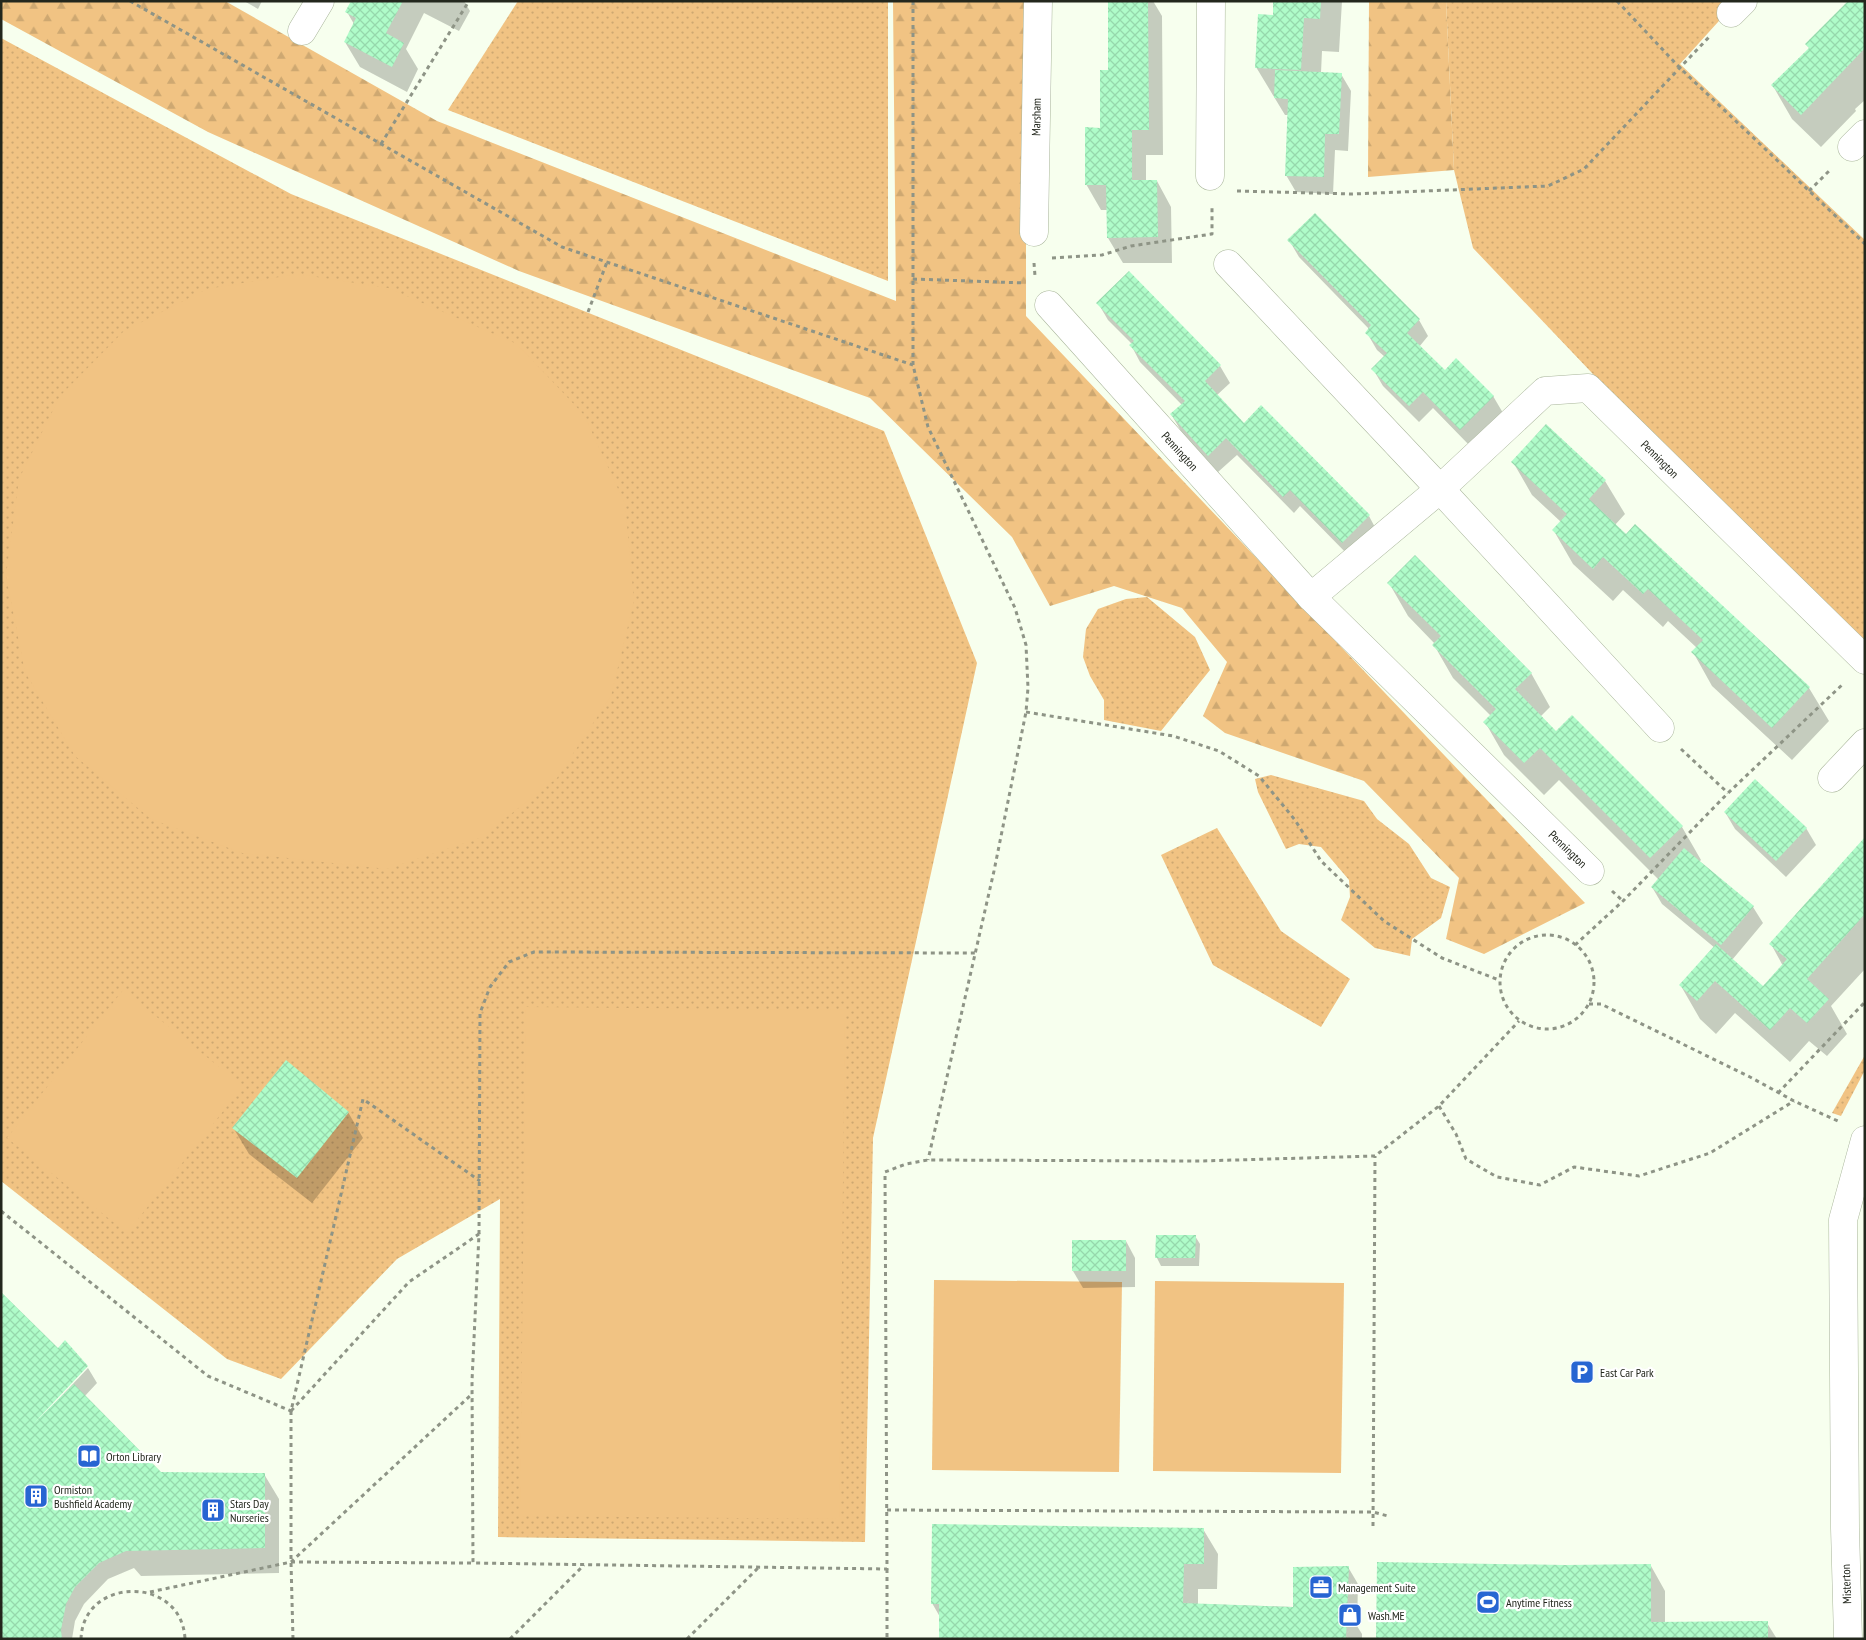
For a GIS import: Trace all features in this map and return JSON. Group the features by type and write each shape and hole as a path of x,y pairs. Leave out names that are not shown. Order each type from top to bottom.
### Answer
{"street":[{"path":"302,31 320,1"},
{"name":"Marsham","path":"1034,232 1038,1"},
{"path":"1211,1 1211,183"},
{"path":"1228,264 1440,489 1660,728"},
{"name":"Pennington","path":"1042,295 1311,597 1590,871"},
{"name":"Pennington","path":"1311,597 1440,489 1545,391 1588,388 1857,669"},
{"path":"1832,778 1865,743"},
{"name":"Misterton","path":"1848,1639 1855,1528 1843,1220 1865,1140"}],"path":[{"path":"130,1 562,247 913,364"},
{"path":"381,144 469,1"},
{"path":"913,1 913,364 928,427 1015,608 1026,646 1028,688 1026,712 994,871 928,1160"},
{"path":"1617,1 1680,68 1865,244"},
{"path":"1034,259 1102,255 1131,246 1212,234 1211,183 1352,194 1548,186 1584,168 1737,7"},
{"path":"913,279 1042,295 1034,259 1034,232"},
{"path":"588,312 607,262"},
{"path":"1575,945 1623,901 1728,793 1857,669"},
{"path":"1026,712 1173,736 1219,751 1259,776 1295,820 1321,861 1384,920 1442,958 1500,980"},
{"path":"1660,728 1728,793"},
{"path":"1548,935 1562,938 1575,945 1584,954 1591,965 1593,985 1589,1004 1579,1017 1566,1026 1550,1029 1534,1028 1519,1021 1508,1010 1502,996 1500,980 1503,966 1510,954 1520,944 1533,937 1548,935"},
{"path":"473,1563 472,1394 479,1234 480,1013 490,987 509,962 534,952 975,953"},
{"path":"1778,1093 1865,1002"},
{"path":"1589,1004 1601,1004 1794,1101 1843,1123"},
{"path":"887,1639 885,1172 906,1164 928,1160 1200,1161 1374,1156 1439,1106 1519,1021"},
{"path":"293,1639 291,1411 363,1099 480,1181"},
{"path":"1439,1106 1456,1134 1466,1159 1497,1177 1540,1185 1574,1167 1639,1176 1710,1153 1794,1101"},
{"path":"1373,1526 1374,1156"},
{"path":"1,1211 208,1376 291,1411"},
{"path":"291,1411 409,1282 479,1234"},
{"path":"291,1562 472,1394"},
{"path":"887,1510 1373,1512 1388,1516"},
{"path":"81,1639 86,1618 98,1603 113,1594 131,1590 150,1592 291,1562 886,1569"},
{"path":"510,1639 584,1565"},
{"path":"687,1639 759,1568"},
{"path":"150,1592 166,1601 178,1615 185,1639"}],"green space":[{"path":"1,1 225,1 437,121 896,301 893,1 1026,1 1026,316 1585,903 1484,954 1446,939 1459,878 1364,781 1225,733 1203,716 1227,662 1182,608 1114,586 1050,606 1012,537 870,398 519,271 208,132 1,19"},
{"path":"518,1 888,1 888,281 448,110"},
{"path":"1369,1 1446,1 1454,170 1368,177"},
{"path":"1446,1 1737,1 1680,64 1865,240 1864,659 1473,248 1454,170"},
{"path":"1,38 291,194 884,431 977,663 873,1138 865,1542 498,1537 500,1199 397,1259 281,1379 227,1359 1,1181"},
{"path":"297,274 388,288 517,344 584,415 625,504 634,601 611,696 557,778 480,838 387,869 242,853 151,819 75,756 25,672 6,576 19,479 60,396 124,331 207,289"},
{"path":"1147,597 1195,637 1210,670 1161,731 1104,720 1104,700 1090,676 1083,657 1086,629 1098,609 1126,599"},
{"path":"1271,775 1364,801 1377,819 1409,844 1431,878 1450,887 1441,918 1412,939 1410,956 1375,948 1341,920 1350,897 1349,880 1321,847 1299,844 1286,849 1258,792 1255,779"},
{"path":"1217,828 1281,931 1350,979 1321,1027 1213,965 1161,855"},
{"path":"123,990 243,1086 127,1233 7,1138"},
{"path":"526,1007 845,1010 839,1519 520,1516"},
{"path":"1865,1055 1865,1070 1841,1116 1832,1113"},
{"path":"934,1280 1122,1282 1119,1472 932,1470"},
{"path":"1155,1281 1344,1283 1341,1473 1153,1471"}],"building":[{"path":"351,1 403,1 386,33 404,43 392,67 344,42 356,18 345,12"},
{"path":"1108,1 1148,1 1149,130 1132,130 1132,180 1157,180 1158,237 1107,238 1106,185 1085,185 1085,127 1100,128 1100,70 1108,70"},
{"path":"1273,1 1321,1 1320,19 1304,18 1301,70 1255,68 1258,14 1273,15"},
{"path":"1848,1 1865,1 1865,48 1801,115 1771,85 1809,48 1805,44"},
{"path":"1275,70 1342,73 1339,134 1325,134 1324,177 1285,176 1288,99 1274,98"},
{"path":"1315,213 1420,319 1407,333 1445,370 1456,358 1494,396 1460,430 1423,392 1409,406 1371,369 1387,353 1365,333 1371,325 1287,240"},
{"path":"1129,271 1221,365 1205,381 1244,423 1261,405 1370,515 1342,543 1290,490 1283,497 1226,438 1208,456 1170,414 1185,401 1129,345 1134,341 1096,303"},
{"path":"1546,424 1606,480 1589,499 1626,534 1635,524 1810,687 1772,728 1691,652 1703,640 1648,589 1643,594 1603,557 1593,569 1552,530 1567,514 1511,462"},
{"path":"1415,555 1532,673 1515,689 1556,731 1572,715 1683,826 1650,858 1540,748 1524,763 1483,722 1496,709 1432,645 1441,636 1387,583"},
{"path":"1755,779 1807,828 1776,861 1724,812"},
{"path":"1865,837 1865,914 1807,979 1829,999 1807,1023 1790,1008 1770,1030 1715,981 1697,1001 1679,985 1716,944 1763,986 1787,959 1769,944"},
{"path":"1684,848 1754,906 1721,945 1651,887"},
{"path":"286,1060 349,1112 297,1178 232,1128"},
{"path":"1156,1235 1196,1235 1195,1258 1155,1258"},
{"path":"1072,1240 1126,1240 1126,1271 1072,1271"},
{"path":"1,1292 58,1348 65,1340 88,1366 35,1422 74,1384 161,1472 265,1473 265,1548 126,1551 99,1563 75,1587 66,1604 61,1630 62,1639 1,1639"},
{"path":"932,1524 1204,1528 1204,1564 1184,1564 1183,1603 1293,1607 1293,1567 1349,1566 1346,1639 939,1639 939,1604 931,1604"},
{"path":"1377,1562 1565,1565 1651,1564 1651,1622 1768,1621 1768,1639 1376,1639"}],"place":[{"name":"East Car Park","path":"1582,1372"},
{"name":"Orton Library","path":"89,1456"},
{"name":"Ormiston Bushfield Academy","path":"36,1496"},
{"name":"Stars Day Nurseries","path":"213,1510"},
{"name":"Management Suite","path":"1321,1587"},
{"name":"Anytime Fitness","path":"1488,1602"},
{"name":"Wash.ME","path":"1350,1615"}]}
